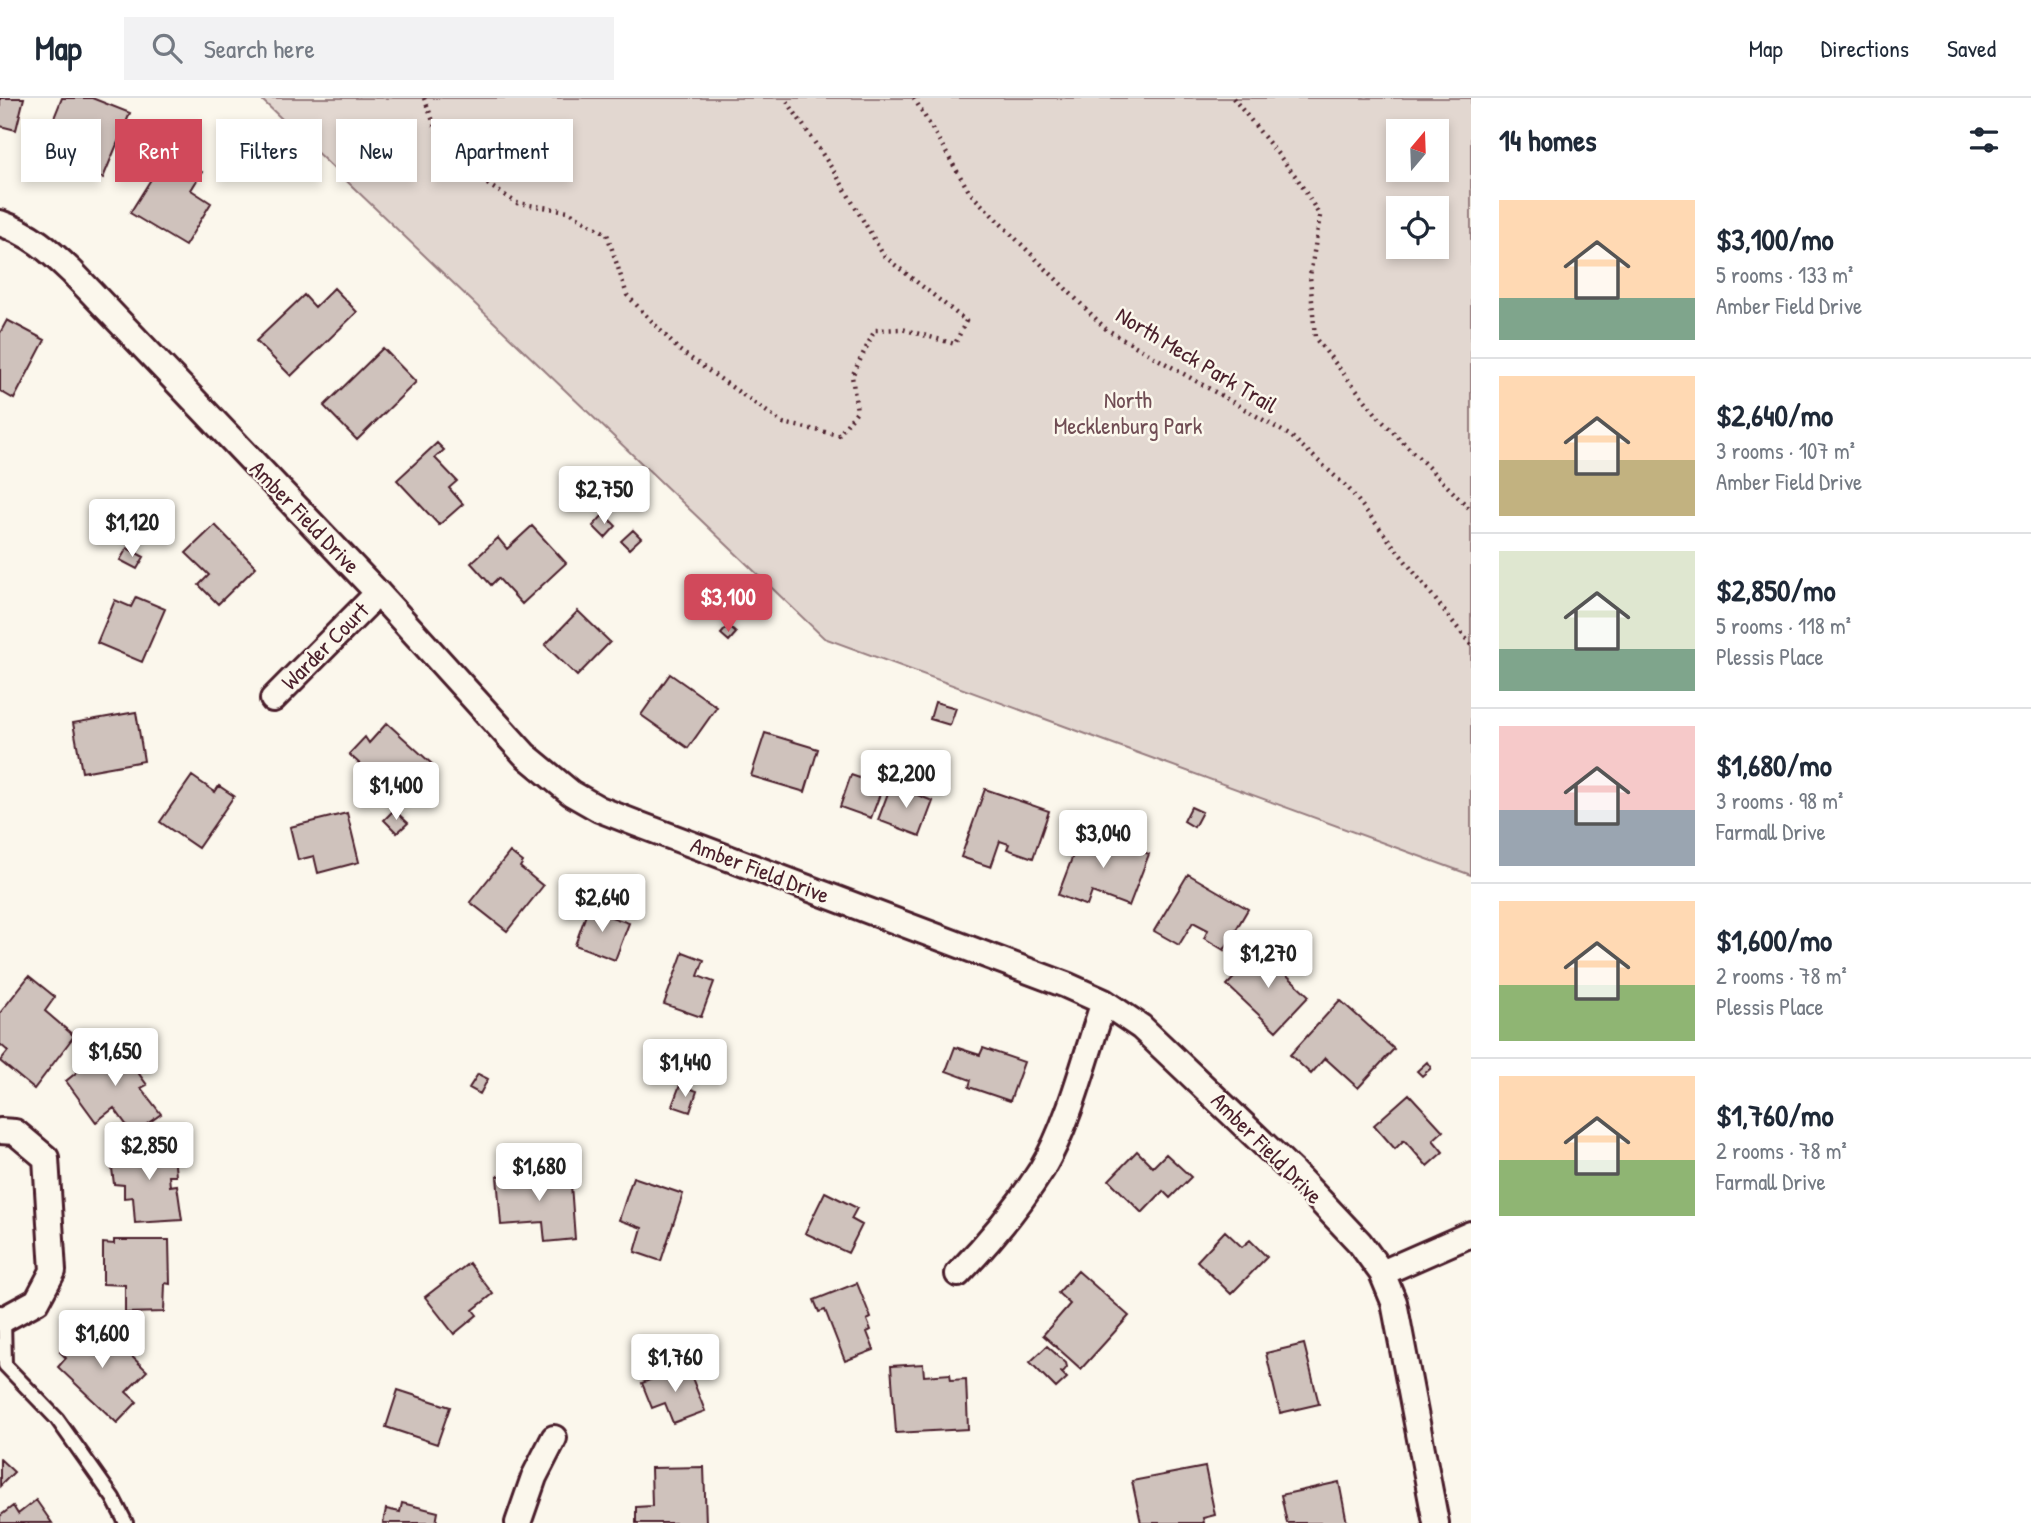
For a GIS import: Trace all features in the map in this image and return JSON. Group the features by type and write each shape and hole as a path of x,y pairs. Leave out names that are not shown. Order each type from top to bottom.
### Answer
{"street":[{"name":"Amber Field Drive","path":"0,223 22,231 42,244 72,272 378,593 525,755 580,798 599,809 635,823 1066,985 1104,1002 1141,1027 1293,1172 1360,1243 1382,1273 1394,1302 1436,1523"},
{"name":"Warder Court","path":"273,699 378,593"},
{"path":"958,1274 989,1242 1042,1168 1064,1119 1104,1002"},
{"path":"0,1131 15,1132 46,1158 52,1271 37,1301 2,1319"},
{"path":"1382,1273 1471,1234"},
{"path":"518,1523 534,1477 554,1437"}],"lane":[{"path":"2,1319 5,1365 57,1419 113,1498 126,1523"}],"path":[{"path":"424,98 448,159 517,203 568,211 607,234 627,295 679,350 783,422 839,435 857,411 852,376 875,330 902,329 954,344 966,321 884,256 837,176 785,98"},
{"name":"North Meck Park Trail","path":"914,98 970,193 1106,329 1291,436 1349,489 1471,645"},
{"path":"1233,98 1297,178 1320,216 1310,276 1315,338 1381,420 1471,510"}],"green space":[{"name":"North Mecklenburg Park","path":"260,98 1471,98 1471,875 824,638 348,182 417,182 417,119 336,119 336,171 322,157 322,119 282,119"}],"building":[{"path":"0,98 24,98 16,130 0,126"},
{"path":"62,98 92,98 130,113 128,119 115,119 115,149 103,178 101,119 54,119"},
{"path":"149,182 196,182 191,190 211,203 185,246 130,213"},
{"path":"334,288 357,312 291,376 256,341 304,295 315,307"},
{"path":"7,320 45,340 14,399 0,391 0,333"},
{"path":"383,348 416,382 357,440 324,406"},
{"path":"437,443 444,450 435,458 457,481 449,488 463,504 439,525 397,480"},
{"path":"604,514 616,526 605,538 593,526"},
{"path":"215,525 256,567 218,604 199,585 209,575 186,553"},
{"path":"532,526 566,563 522,604 498,578 491,585 471,563 498,538 507,549"},
{"path":"633,530 641,538 629,549 621,541"},
{"path":"127,548 144,557 137,569 120,560"},
{"path":"136,597 165,609 142,662 97,643 115,600 131,607"},
{"path":"578,611 610,642 577,676 545,645"},
{"path":"728,626 736,633 729,641 721,634"},
{"path":"670,674 717,707 688,748 641,715"},
{"path":"935,702 956,708 950,725 930,719"},
{"path":"136,712 144,761 82,772 73,723"},
{"path":"387,723 432,764 399,800 349,754 365,737 369,743"},
{"path":"765,733 818,749 805,792 751,776"},
{"path":"851,775 883,786 871,818 840,807"},
{"path":"192,776 215,792 219,786 234,796 198,848 160,822"},
{"path":"891,785 933,801 920,836 878,820"},
{"path":"985,789 1049,811 1033,858 1007,849 1009,844 1000,841 991,867 961,857"},
{"path":"1191,807 1202,812 1194,827 1184,821"},
{"path":"394,810 408,823 397,833 384,820"},
{"path":"347,813 359,862 318,873 314,856 298,860 290,827"},
{"path":"1083,829 1149,854 1129,906 1092,892 1087,906 1058,895"},
{"path":"510,852 523,862 520,867 543,886 507,931 470,902"},
{"path":"1188,874 1248,909 1224,950 1204,938 1208,930 1193,922 1179,945 1154,931"},
{"path":"588,909 629,923 615,960 575,945"},
{"path":"1260,950 1309,996 1276,1031 1227,985"},
{"path":"683,952 704,960 698,976 714,982 701,1017 664,1004"},
{"path":"29,976 55,997 45,1011 74,1036 34,1089 0,1061 8,1051 0,1044 0,1013"},
{"path":"1340,1000 1394,1049 1358,1088 1325,1058 1311,1074 1290,1055"},
{"path":"118,1039 141,1067 137,1071 147,1085 141,1088 161,1114 133,1134 114,1108 96,1122 66,1081"},
{"path":"955,1047 980,1055 983,1048 1024,1062 1010,1101 969,1087 971,1080 946,1071"},
{"path":"1427,1062 1431,1068 1422,1076 1417,1071"},
{"path":"478,1074 488,1079 480,1094 469,1088"},
{"path":"680,1085 697,1091 690,1112 672,1106"},
{"path":"1409,1094 1443,1131 1433,1140 1443,1152 1427,1166 1404,1140 1395,1149 1374,1125"},
{"path":"173,1144 176,1176 169,1176 170,1186 177,1185 182,1220 135,1223 133,1197 124,1198 124,1185 114,1184 110,1153"},
{"path":"1137,1151 1153,1167 1166,1154 1191,1177 1170,1198 1163,1191 1142,1213 1109,1180"},
{"path":"570,1171 575,1239 545,1242 543,1222 501,1225 497,1176"},
{"path":"633,1177 683,1194 661,1261 635,1252 642,1228 619,1220"},
{"path":"825,1192 857,1208 851,1219 862,1225 848,1253 805,1233"},
{"path":"1225,1231 1242,1247 1250,1240 1267,1257 1231,1294 1197,1261"},
{"path":"114,1240 169,1240 170,1284 165,1283 164,1312 125,1313 125,1285 103,1284 103,1243 114,1244"},
{"path":"469,1263 493,1294 473,1310 477,1315 454,1334 425,1297"},
{"path":"1078,1271 1129,1316 1081,1369 1043,1335 1070,1304 1058,1293"},
{"path":"857,1283 871,1318 867,1320 871,1330 867,1332 874,1350 845,1361 825,1310 819,1312 814,1300"},
{"path":"86,1324 94,1332 100,1326 147,1371 126,1392 137,1402 117,1423 58,1367 66,1358 60,1352"},
{"path":"1304,1344 1319,1404 1280,1413 1266,1353"},
{"path":"1047,1346 1067,1367 1063,1372 1060,1371 1067,1378 1056,1388 1030,1362"},
{"path":"923,1364 924,1376 950,1374 951,1380 966,1379 968,1429 896,1433 891,1366"},
{"path":"687,1365 705,1411 673,1423 665,1403 652,1408 642,1383"},
{"path":"398,1390 450,1407 437,1444 386,1427"},
{"path":"0,1459 14,1472 0,1486"},
{"path":"704,1467 706,1523 636,1523 636,1507 652,1506 651,1468"},
{"path":"1205,1467 1215,1515 1203,1518 1204,1523 1141,1523 1132,1481"},
{"path":"1339,1482 1347,1523 1287,1523 1281,1495"},
{"path":"36,1500 52,1523 0,1523 0,1516 13,1506 18,1514"},
{"path":"402,1503 438,1512 436,1523 383,1523 386,1509 400,1512"}]}
